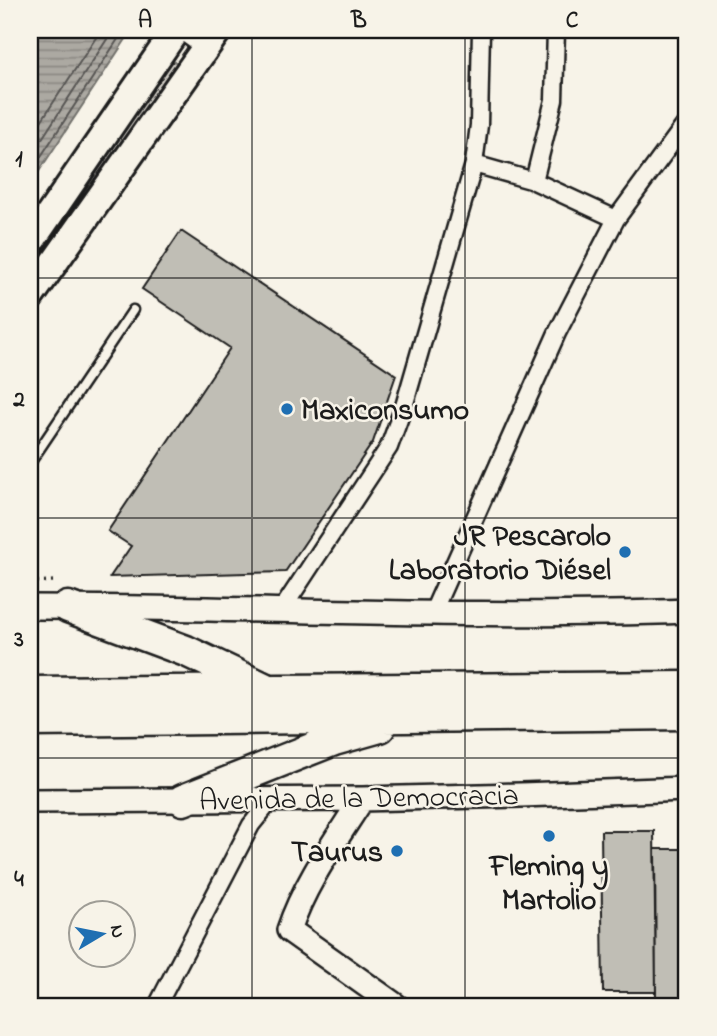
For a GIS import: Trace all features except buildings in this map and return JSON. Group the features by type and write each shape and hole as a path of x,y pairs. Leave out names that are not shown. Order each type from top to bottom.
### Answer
{"highway":[{"path":"61,594 270,691"},
{"path":"30,692 687,687"},
{"path":"30,721 687,714"},
{"path":"183,800 334,740 429,716"}],"main road":[{"path":"30,243 178,30"},
{"path":"30,297 211,39"}],"street":[{"path":"178,30 211,39"},
{"path":"281,611 389,447 405,403 474,164 479,125 481,30"},
{"path":"534,181 554,100 556,30"},
{"path":"432,614 557,333 616,219 687,122"},
{"path":"474,164 534,181 616,219"},
{"path":"30,607 61,594 149,607 281,611 432,614 687,611"},
{"name":"Avenida de la Democracia","path":"30,801 362,799 687,789"},
{"path":"158,1006 251,825 272,799"},
{"path":"362,799 324,859 294,914 289,930 388,1004"}],"lane":[{"path":"30,463 133,310"}],"path":[{"path":"30,582 61,594"}],"green space":[{"path":"172,61 178,66 30,280 30,266"}],"water":[{"path":"30,30 132,30 30,185"}],"place":[{"name":"Maxiconsumo","path":"287,409"},
{"name":"JR Pescarolo Laboratorio Diésel","path":"625,552"},
{"name":"Fleming y Martolio","path":"549,836"},
{"name":"Taurus","path":"397,851"}]}
